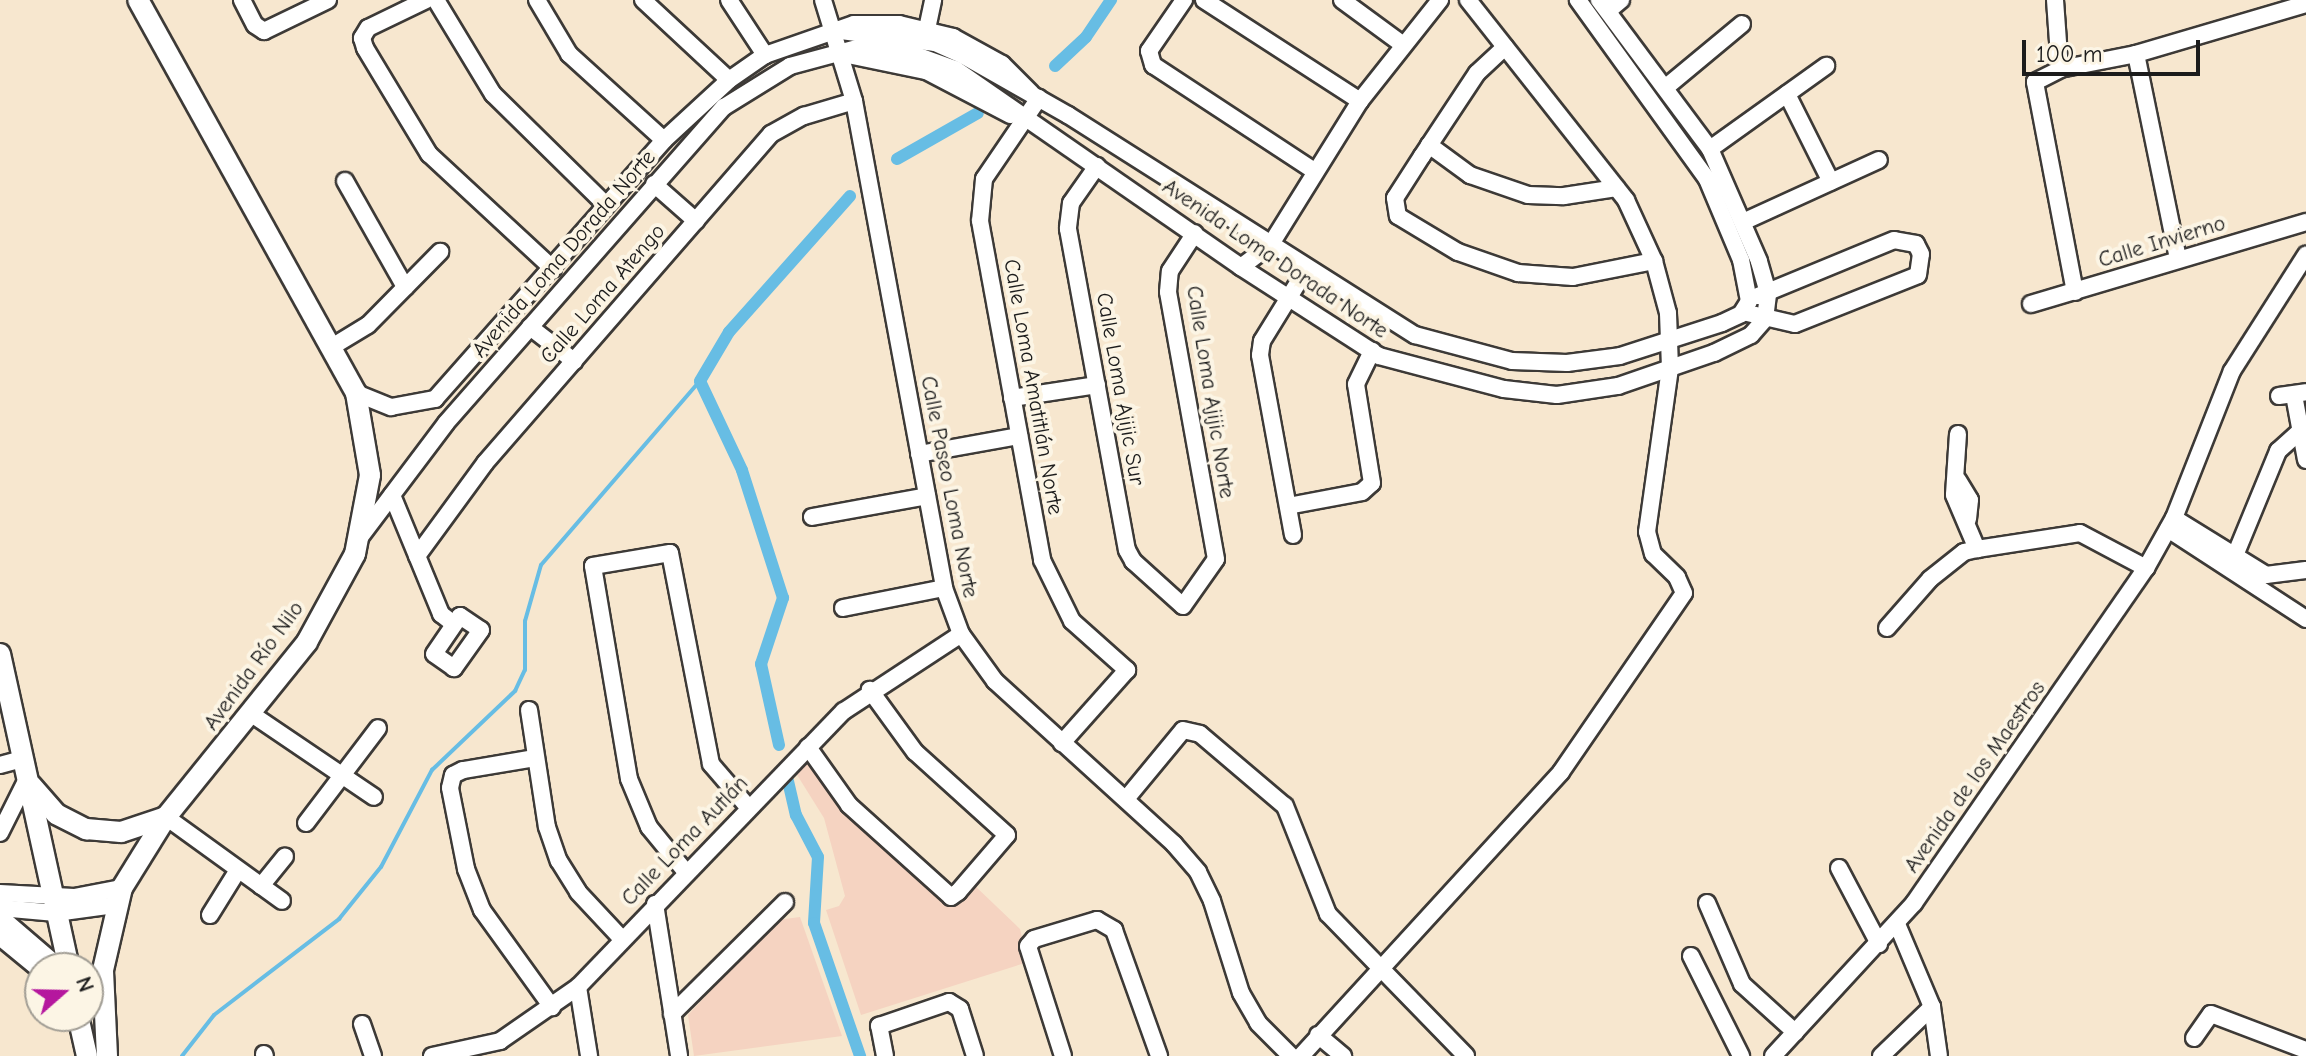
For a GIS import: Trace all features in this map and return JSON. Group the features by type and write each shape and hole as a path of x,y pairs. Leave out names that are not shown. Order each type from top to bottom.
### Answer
{"main road":[{"name":"Avenida Río Nilo","path":"104,984 119,897 166,817 253,715 307,642 361,536 370,475 356,393 138,0"},
{"path":"1,663 65,952"},
{"path":"22,759 40,799 76,825 121,832 166,817"},
{"path":"0,919 38,952"},
{"name":"Avenida Río Nilo","path":"104,1020 107,1056"},
{"path":"81,1032 87,1056"}],"street":[{"path":"242,0 259,29 328,0"},
{"path":"426,0 368,28 362,38 429,154 553,269"},
{"path":"436,0 493,94 606,205"},
{"path":"537,0 569,54 664,140"},
{"path":"643,0 729,80"},
{"path":"729,0 765,55"},
{"name":"Calle Paseo Loma Norte","path":"823,0 854,101 944,588 961,634 995,681 1126,799 1198,872 1241,993 1258,1023 1291,1056"},
{"path":"927,29 933,0"},
{"path":"1184,0 1149,51 1153,65 1313,170"},
{"path":"1204,0 1360,101"},
{"path":"1342,0 1402,44"},
{"path":"1241,267 1271,244 1313,170 1360,101 1402,44 1440,0"},
{"path":"1301,1056 1561,772 1682,600 1683,586 1653,554 1647,532 1670,368 1668,313 1654,261 1616,188 1468,0"},
{"path":"1578,0 1609,13 1710,149 1745,221 1768,293 1765,319 1746,305 1741,260 1707,179 1609,13"},
{"path":"2055,0 2060,69"},
{"path":"2075,292 2035,88 2039,78 2060,69 2136,54 2306,4"},
{"name":"Avenida Loma Dorada Norte","path":"356,393 400,408 435,399 664,140 729,80 765,55 833,30 874,21 927,29 982,52 1025,81 1035,95"},
{"path":"1665,88 1742,24"},
{"name":"Avenida Loma Dorada Norte","path":"361,536 530,327 705,126 747,89 790,66 864,46 934,60 1021,114 1241,267 1372,351 1504,389 1557,395 1618,386 1751,335 1765,319 1795,324 1918,275 1921,254 1916,244 1894,240 1768,293 1669,340 1620,356 1567,363 1512,361 1415,335 1035,95 1018,91 935,43 833,30"},
{"path":"1505,47 1477,73 1395,198 1398,216 1458,252 1518,273 1573,277 1654,261"},
{"path":"2136,54 2178,259"},
{"path":"1710,149 1826,66"},
{"path":"1787,94 1831,182"},
{"name":"Calle Loma Amatitlán Norte","path":"1035,95 984,179 980,199 1012,398 1051,587 1072,621 1127,670 1062,743"},
{"name":"Calle Loma Atengo","path":"417,556 461,493 771,134 804,116 854,101"},
{"path":"1429,145 1470,175 1528,195 1564,196 1616,188"},
{"path":"1745,221 1879,160"},
{"name":"Calle Loma Ajijic Sur","path":"1097,166 1071,203 1068,229 1127,550 1133,561 1183,606"},
{"path":"345,181 405,287"},
{"path":"654,184 696,221"},
{"name":"Calle Invierno","path":"2031,304 2306,222"},
{"name":"Calle Loma Ajijic Norte","path":"1183,606 1215,566 1168,292 1170,271 1195,233"},
{"path":"330,348 368,325 440,252"},
{"name":"Avenida de los Maestros","path":"1773,1056 1897,924 2146,568 2171,524 2236,362 2306,255"},
{"path":"1293,535 1260,355 1262,341 1307,268"},
{"path":"530,327 574,361"},
{"path":"1288,506 1362,492 1372,483 1356,384 1372,351"},
{"path":"1012,398 1097,385"},
{"path":"2293,394 2306,460"},
{"path":"2234,558 2278,451 2299,432"},
{"path":"1958,434 1958,480 1954,495 1968,519 1977,549"},
{"path":"919,454 1019,436"},
{"path":"392,495 441,614 454,624"},
{"path":"812,517 927,496"},
{"path":"2171,524 2234,558 2306,619"},
{"path":"2171,524 2263,581 2306,570"},
{"path":"1887,628 1930,579 1964,552 2080,533 2146,568"},
{"path":"685,871 649,827 629,779 593,566 670,553 711,764 748,807"},
{"path":"843,608 944,588"},
{"name":"Calle Loma Autlán","path":"432,1056 501,1049 578,987 685,871 808,747 840,708 961,634"},
{"path":"808,747 849,805 951,897 1007,835 915,752 870,690"},
{"path":"529,710 535,758 559,861 578,892 622,939"},
{"path":"253,715 374,797"},
{"path":"306,823 378,728"},
{"path":"1126,799 1183,730 1191,729 1285,806 1328,914 1378,970 1466,1056"},
{"path":"535,758 453,775 456,827 482,910 552,1007"},
{"path":"0,765 22,759"},
{"path":"0,833 26,781"},
{"path":"166,817 282,901"},
{"path":"261,886 285,856"},
{"path":"1839,868 1879,944"},
{"path":"210,915 238,870"},
{"path":"0,893 54,905"},
{"path":"0,908 119,897"},
{"path":"672,1014 785,902"},
{"path":"1707,903 1742,984 1795,1032"},
{"path":"655,904 679,1056"},
{"path":"1063,1056 1028,946 1034,939 1097,920 1106,922 1114,930 1159,1056"},
{"path":"1897,924 1932,1007 1939,1056"},
{"path":"0,937 24,957"},
{"path":"1691,956 1741,1056"},
{"path":"578,987 589,1056"},
{"path":"104,1000 113,1019 117,1056"},
{"path":"885,1056 879,1026 956,1003 975,1056"},
{"path":"1881,1056 1932,1007"},
{"path":"2194,1038 2211,1014 2306,1050"},
{"path":"362,1024 373,1056"},
{"path":"77,1056 78,1032"},
{"path":"1318,1035 1343,1056"}],"shaded area":[{"path":"808,755 844,810 954,906 973,884 1020,929 1028,962 861,1015 826,910 839,906 845,896 824,818 794,770"},
{"path":"800,917 842,1036 694,1056 688,1015 777,920"}],"waterway":[{"path":"1055,66 1086,37 1111,0"},
{"path":"897,159 978,113"},
{"path":"779,745 761,664 783,598 742,470 700,381 729,332 850,196"},
{"path":"182,1056 214,1015 339,919 381,867 432,770 515,691 525,670 525,621 541,565 700,381"},
{"path":"788,781 796,815 818,857 814,923 860,1056"}]}
